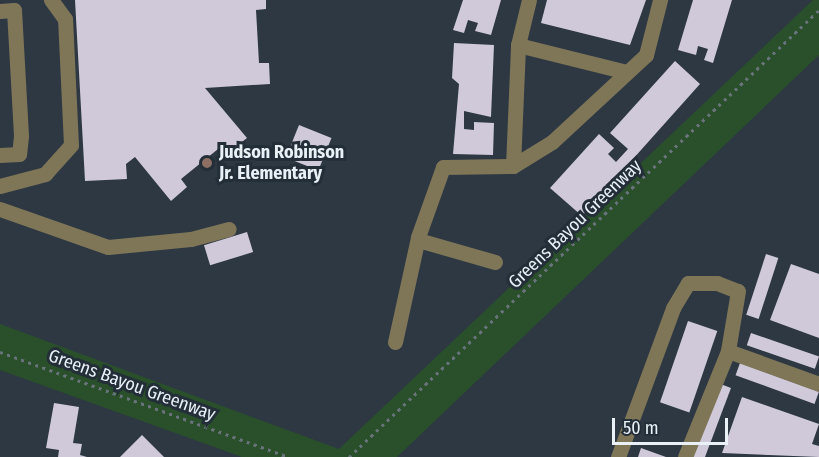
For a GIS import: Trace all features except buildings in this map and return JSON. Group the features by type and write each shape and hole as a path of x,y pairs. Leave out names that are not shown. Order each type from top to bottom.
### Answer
{"lane":[{"path":"0,186 45,174 71,145 65,19 51,0"},
{"path":"513,166 518,45 529,0"},
{"path":"395,342 418,240 443,167 513,166 552,142 646,55 660,0"},
{"path":"0,10 14,10 21,136 19,154 0,155"},
{"path":"518,45 627,72"},
{"path":"0,209 108,247 191,239 229,229"},
{"path":"418,240 495,262"},
{"path":"618,457 673,308 688,283 717,283 738,291 728,351 685,457"},
{"path":"728,351 819,384"}],"path":[{"name":"Greens Bayou Greenway","path":"350,457 819,10"},
{"name":"Greens Bayou Greenway","path":"0,352 289,457"}],"green space":[{"path":"813,0 819,0 819,55 397,457 242,457 0,370 0,324 339,449"}],"place":[{"name":"Judson Robinson Jr. Elementary","path":"207,163"}]}
